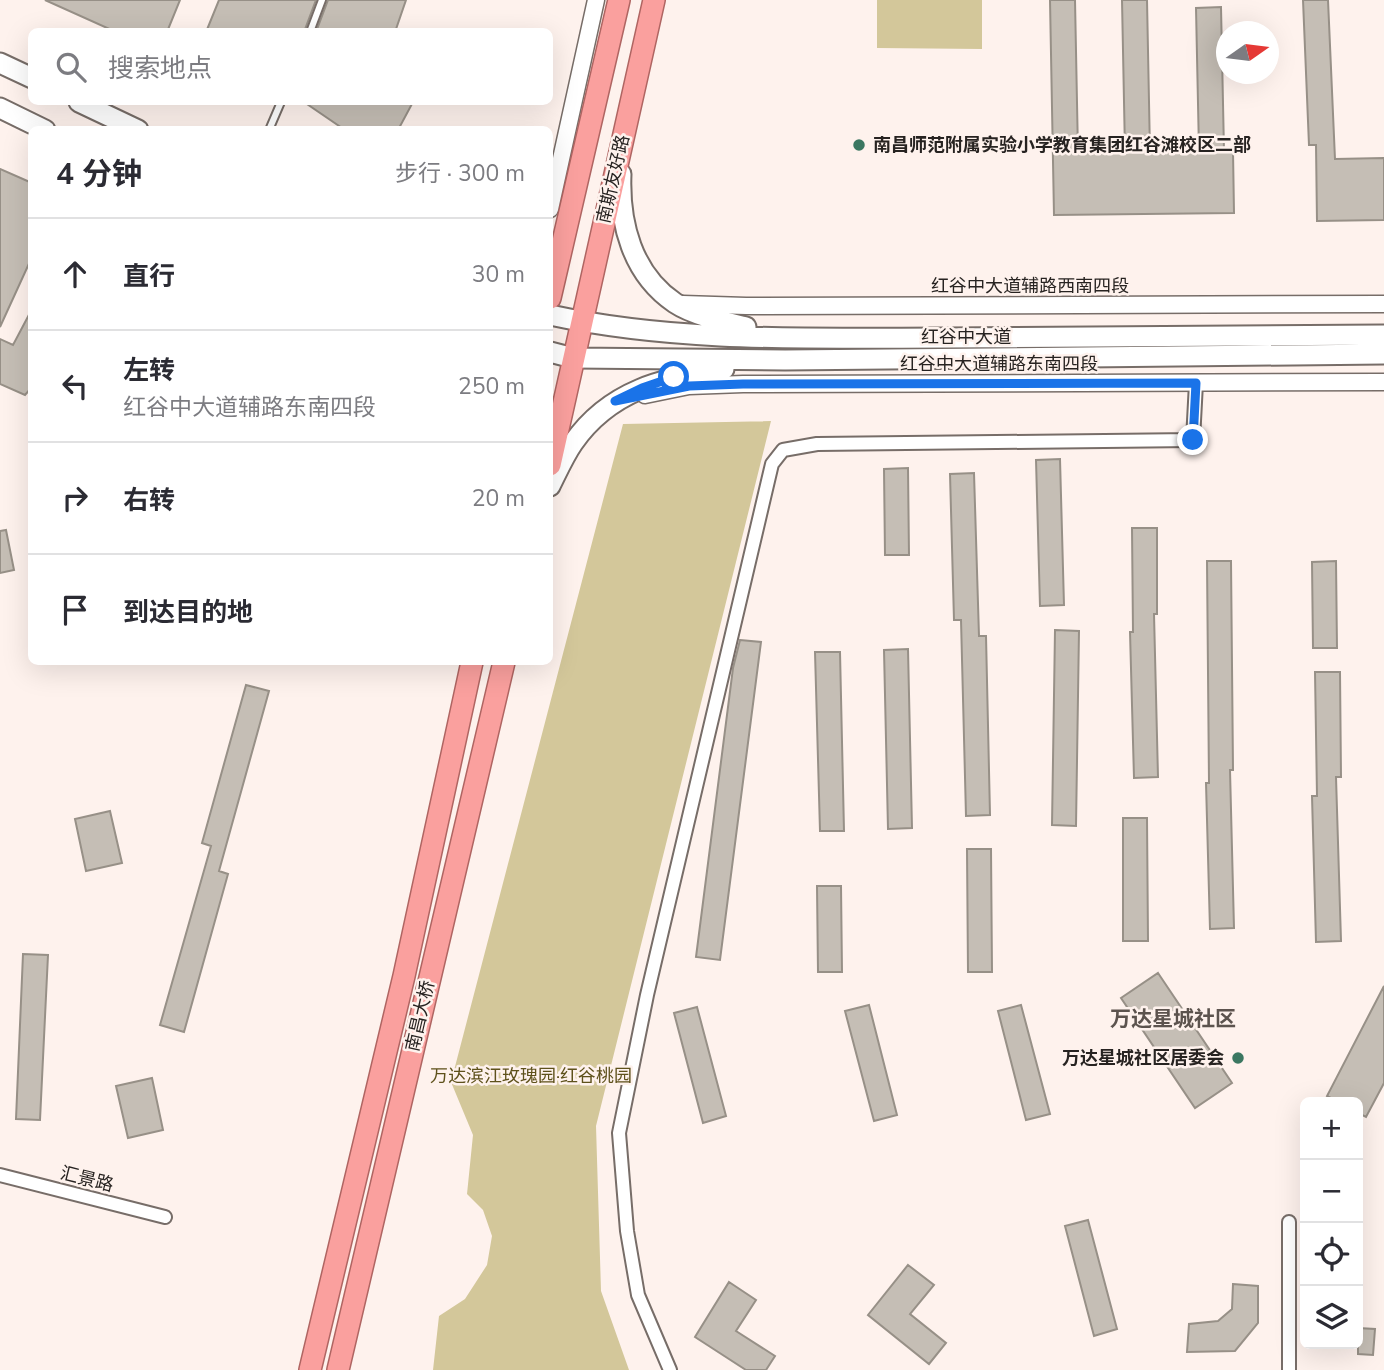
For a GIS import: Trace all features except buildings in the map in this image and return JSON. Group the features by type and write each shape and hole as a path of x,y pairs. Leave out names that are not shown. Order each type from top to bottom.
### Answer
{"highway":[{"name":"南斯友好路","path":"553,286 619,0"},
{"name":"南斯友好路","path":"573,358 654,0"},
{"path":"553,451 573,358"},
{"name":"南昌大桥","path":"310,1370 404,976 471,665"},
{"name":"南昌大桥","path":"338,1370 503,665"}],"main road":[{"path":"0,63 28,76"},
{"path":"85,105 130,126"},
{"path":"0,108 38,126"},
{"path":"622,141 620,195 626,232 637,262 652,283 676,304 721,321 795,338"},
{"name":"红谷中大道","path":"553,316 650,331 795,338 1329,345 1384,354"},
{"name":"红谷中大道","path":"553,353 573,358 785,360 1329,345 1357,335 1384,332"},
{"path":"553,480 573,443 615,401 674,377 785,360"}],"street":[{"path":"553,195 596,0"},
{"name":"红谷中大道辅路西南四段","path":"676,304 1384,304"},
{"name":"红谷中大道辅路东南四段","path":"615,401 689,386 729,384 1384,382"},
{"path":"670,1370 638,1295 627,1231 619,1133 647,995 772,464 783,450 817,444 1193,440 1196,383"},
{"name":"汇景路","path":"0,1175 166,1217"},
{"path":"1289,1222 1289,1370"}],"lane":[{"path":"312,28 322,0"},
{"path":"272,126 280,105"}],"green space":[{"path":"877,0 982,0 982,49 877,48"},
{"name":"万达滨江玫瑰园·红谷桃园","path":"771,421 596,1126 601,1291 629,1370 433,1370 439,1316 465,1299 487,1265 492,1236 483,1210 467,1194 473,1135 451,1082 623,424"}],"place":[{"name":"南昌师范附属实验小学教育集团红谷滩校区二部","path":"859,145"},
{"name":"万达星城社区居委会","path":"1238,1058"}],"district":[{"name":"万达星城社区","path":"1173,1019"}],"route":[{"path":"674,377 615,401 689,386 743,384 1196,383 1193,440"}]}
